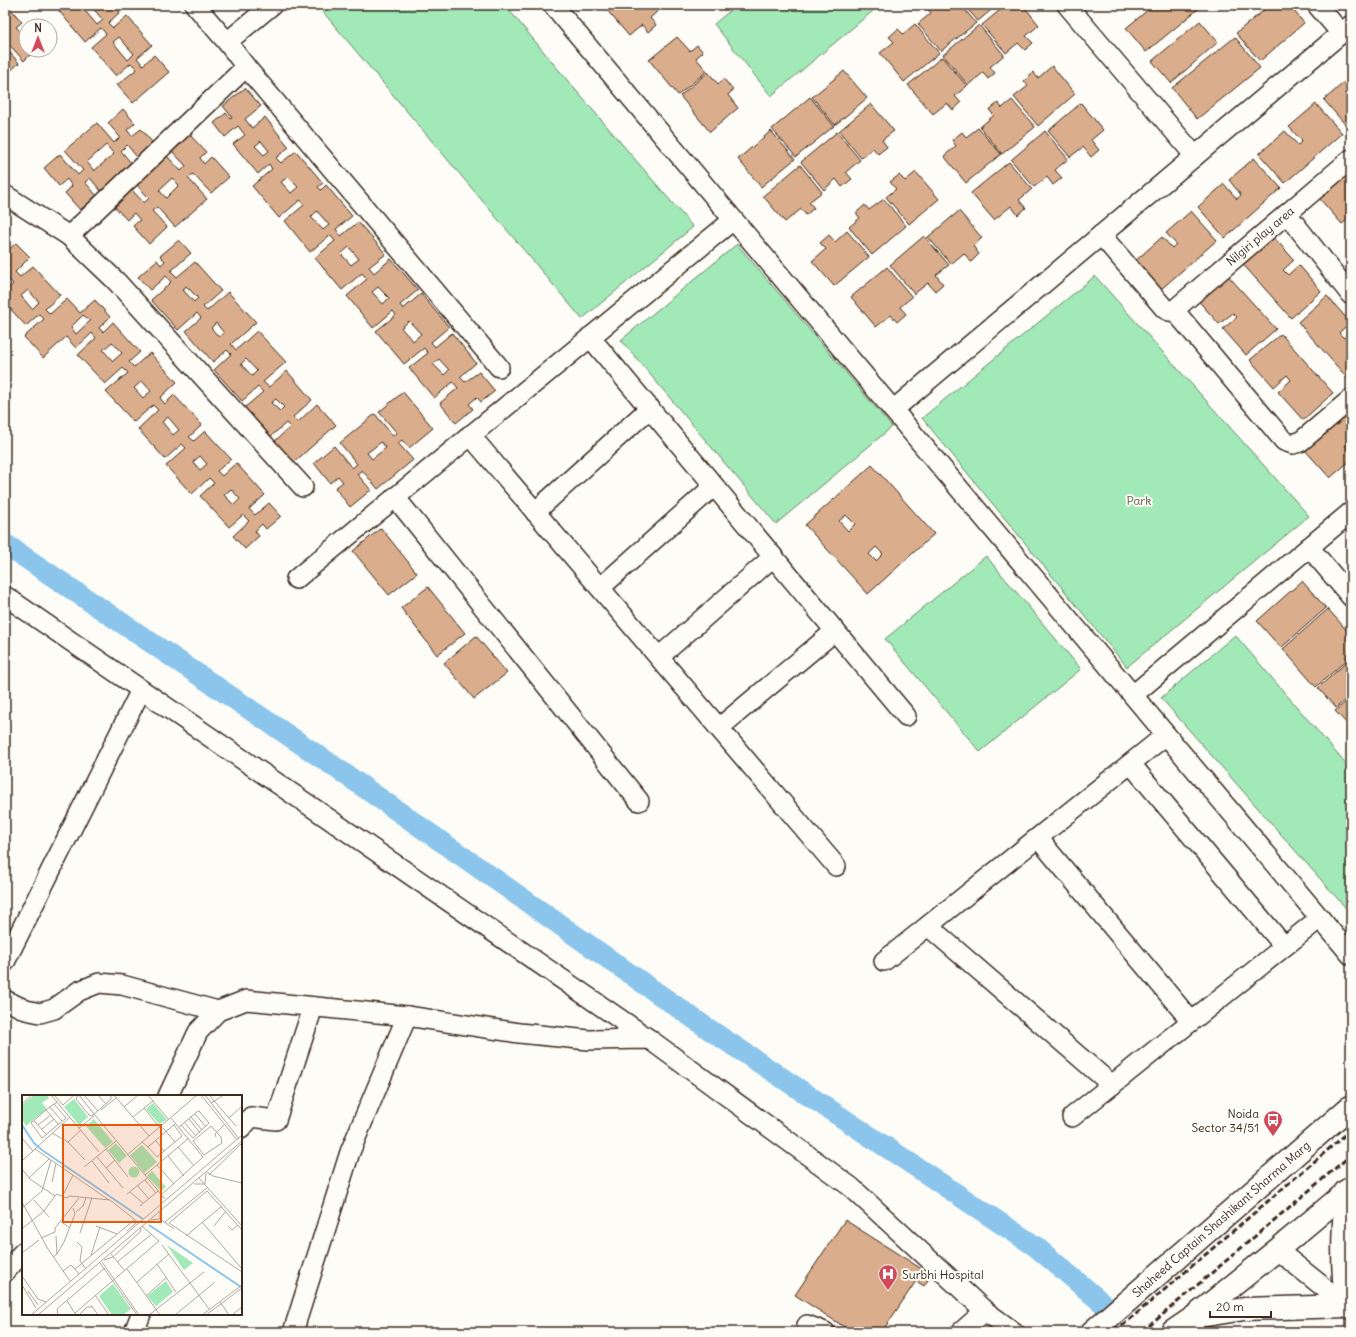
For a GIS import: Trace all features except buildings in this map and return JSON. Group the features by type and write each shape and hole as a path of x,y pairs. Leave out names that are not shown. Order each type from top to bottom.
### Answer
{"main road":[{"name":"Shaheed Captain Shashikant Sharma Marg","path":"1092,1332 1351,1106"},
{"path":"1180,1326 1277,1250 1348,1189"},
{"path":"1180,1326 1244,1309 1349,1308 1343,1272 1342,1233 1348,1189"}],"street":[{"path":"195,5 499,367"},
{"path":"227,42 272,5"},
{"path":"553,5 1351,955"},
{"path":"1067,5 1195,156"},
{"path":"893,410 1346,29 1318,5"},
{"path":"69,236 246,67"},
{"name":"Nilgiri play area","path":"1171,310 1351,159"},
{"path":"5,195 69,236 116,280 303,487"},
{"path":"1286,214 1351,295"},
{"path":"296,579 733,220"},
{"path":"1101,235 1165,309 1171,310 1284,441 1293,444 1300,442 1351,398"},
{"path":"590,337 906,716"},
{"path":"535,512 650,408"},
{"path":"470,436 836,866"},
{"path":"600,588 714,486"},
{"path":"395,497 639,801"},
{"path":"1133,695 1351,512"},
{"path":"1309,547 1351,597"},
{"path":"659,657 773,557"},
{"path":"5,596 649,1039 851,1187 985,1311 1014,1332"},
{"path":"719,728 835,631"},
{"path":"5,962 141,690"},
{"path":"884,961 1166,735"},
{"path":"1131,764 1284,946"},
{"path":"1038,838 1191,1021"},
{"path":"1072,1117 1320,918"},
{"path":"928,926 1112,1085"},
{"path":"5,1000 26,1010 40,1013 54,1009 79,991 99,983 122,985 218,1011"},
{"path":"168,1095 198,1032 218,1011 246,1000 407,1016 519,1033 589,1040 649,1039"},
{"path":"242,1128 251,1117 276,1120 313,1007"},
{"path":"293,1332 350,1152 407,1016"},
{"path":"1277,1250 1349,1308"},
{"path":"5,1272 22,1253"},
{"path":"961,1332 985,1311"},
{"path":"134,1332 141,1315"},
{"path":"807,1325 825,1332"}],"green space":[{"path":"332,5 505,5 693,227 582,319 323,12"},
{"path":"737,5 880,5 771,96 714,24"},
{"path":"737,244 892,427 776,524 621,340"},
{"name":"Park","path":"1095,276 1309,516 1127,667 922,418"},
{"path":"986,556 1081,669 980,752 885,639"},
{"path":"1235,635 1351,770 1351,914 1161,698"}],"waterway":[{"path":"5,544 332,765 710,1030 1035,1246 1113,1312"}],"railway":[{"path":"1115,1332 1351,1130"},
{"path":"1142,1332 1351,1155"}],"place":[{"name":"Noida Sector 34/51","path":"1273,1137"},
{"name":"Surbhi Hospital","path":"888,1291"}]}
